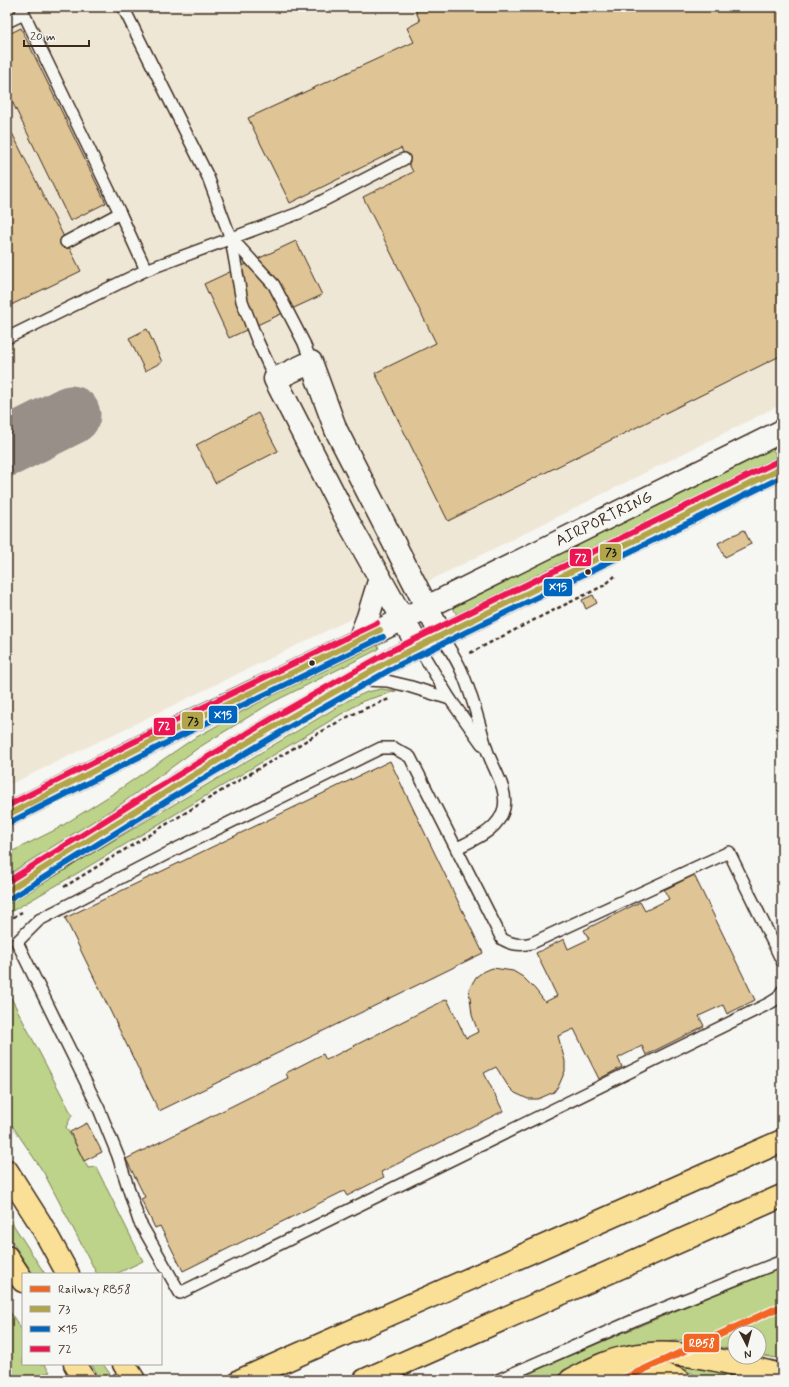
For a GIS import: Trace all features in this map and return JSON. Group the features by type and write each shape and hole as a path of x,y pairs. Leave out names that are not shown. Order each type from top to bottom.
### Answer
{"highway":[{"path":"241,1380 782,1141"},
{"path":"7,1171 40,1223 67,1273"},
{"path":"364,1380 782,1196"},
{"path":"7,1257 22,1280"},
{"path":"571,1380 605,1364 627,1357 649,1354 681,1354 714,1359 782,1375"},
{"path":"76,1365 85,1380"},
{"path":"606,1380 632,1372 652,1371 679,1380"}],"street":[{"path":"418,646 345,516 275,378 311,362 336,430 441,635"},
{"name":"AIRPORTRING","path":"7,815 186,724 403,619 782,430"},
{"name":"AIRPORTRING","path":"7,891 182,782 288,719 418,646 782,468"},
{"path":"359,640 368,618 380,578"}],"lane":[{"path":"123,7 208,176 231,239 242,302 257,340 275,378"},
{"path":"7,22 22,10 146,270"},
{"path":"7,338 146,270 299,213 404,160"},
{"path":"66,242 120,213"},
{"path":"231,239 274,285 304,343 311,362"},
{"path":"441,635 462,672 488,752 502,785 504,798 503,812 497,822 478,838 456,848"},
{"path":"418,646 450,699 488,752"},
{"path":"357,680 387,681 450,699"},
{"path":"782,961 729,852 532,943 523,946 510,944 502,939 410,757 394,748 381,748 178,848 39,920 17,942 99,1109 118,1156 139,1221 180,1293 770,1003 778,998 782,991"},
{"path":"498,1380 640,1318 782,1261"}],"shaded area":[{"path":"7,7 782,7 782,404 433,579 7,786"}],"green space":[{"path":"771,447 779,459 564,561 457,615 452,606"},
{"path":"377,643 379,649 271,703 198,748 121,804 7,875 7,854 57,829 114,793 193,739 267,698"},
{"path":"381,689 396,691 363,701 7,914 7,904 349,700 367,692"},
{"path":"7,990 72,1115 66,1127 88,1168 96,1167 143,1261 118,1273 96,1273 44,1173 7,1118"},
{"path":"7,1215 44,1273 32,1273 7,1234"},
{"path":"782,1266 782,1359 767,1356 767,1325 727,1325 727,1349 681,1340 608,1350 551,1380 511,1380"},
{"path":"7,1307 22,1330 22,1365 45,1365 50,1372 41,1375 44,1380 7,1380"},
{"path":"92,1365 104,1365 110,1374 100,1378"},
{"path":"669,1365 694,1367 752,1380 702,1380 692,1373"}],"building":[{"path":"414,7 782,7 782,355 448,521 375,373 436,343 363,197 413,172 401,148 290,203 248,118 414,42 407,28 420,21"},
{"path":"21,28 106,203 70,221 7,91 7,35"},
{"path":"7,123 81,271 7,307"},
{"path":"296,241 322,295 229,338 204,284"},
{"path":"147,329 162,362 145,371 129,338"},
{"path":"258,413 278,451 215,483 196,445"},
{"path":"744,530 751,544 725,557 718,543"},
{"path":"593,595 597,603 586,609 582,600"},
{"path":"390,761 483,953 159,1111 65,918"},
{"path":"694,875 755,1000 727,1014 723,1005 699,1016 704,1026 646,1055 642,1046 618,1058 622,1067 599,1079 574,1029 558,1036 565,1061 565,1071 554,1092 538,1099 528,1099 515,1093 508,1086 496,1067 484,1073 503,1111 381,1172 384,1177 347,1196 344,1191 183,1271 160,1226 155,1228 141,1199 145,1197 126,1159 288,1078 286,1073 323,1054 326,1060 447,999 466,1038 478,1032 472,1015 469,989 476,977 484,971 493,968 513,971 523,977 545,1002 557,996 536,953 564,939 568,949 589,939 584,930 640,902 645,911 669,899 664,890"},
{"path":"87,1123 102,1152 84,1161 70,1132"}],"taxiway":[{"path":"7,447 71,415"}],"rail line":[{"name":"RB58","path":"621,1380 782,1306"}],"transit line":[{"name":"72","path":"7,882 178,775 283,712 387,653 778,461"},
{"name":"73","path":"7,891 182,782 287,719 391,660 782,468"},
{"name":"X15","path":"11,898 186,789 291,726 395,667 782,477"},
{"name":"72","path":"7,806 183,717 377,623"},
{"name":"73","path":"7,815 186,724 380,630"},
{"name":"X15","path":"11,822 190,731 383,637"}]}
